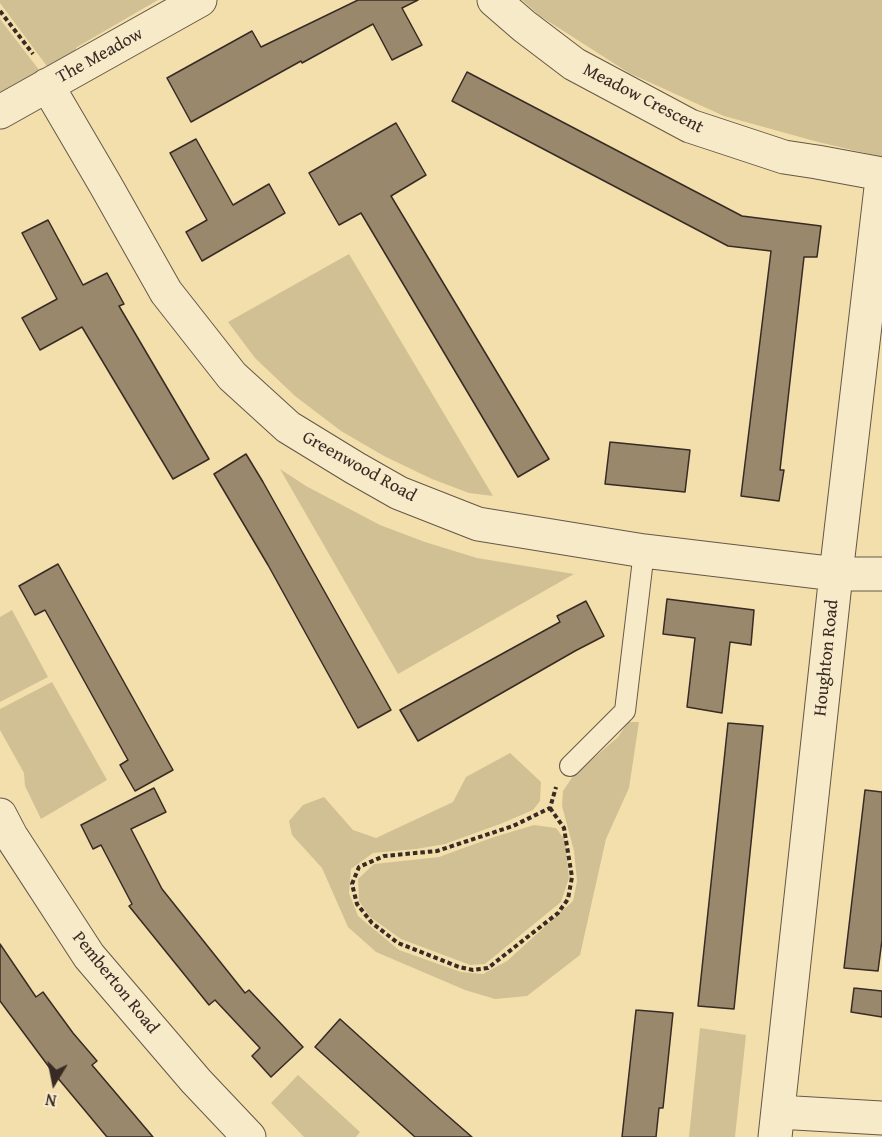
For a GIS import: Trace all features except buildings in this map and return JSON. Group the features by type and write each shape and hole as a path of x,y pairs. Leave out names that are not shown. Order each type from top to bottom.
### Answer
{"street":[{"name":"The Meadow","path":"0,112 200,0"},
{"name":"Meadow Crescent","path":"494,0 574,64 690,126 784,158 882,174"},
{"name":"Greenwood Road","path":"50,83 166,292 231,376 288,427 399,493 478,524 644,550 836,574 882,574"},
{"name":"Houghton Road","path":"777,1125 836,574 882,179"},
{"name":"Pemberton Road","path":"0,815 10,836 89,956 196,1081 249,1137"},
{"path":"777,1125 882,1118"}],"lane":[{"path":"570,766 625,711 644,550"}],"path":[{"path":"0,10 50,83"},
{"path":"550,808 564,828 572,877 568,898 558,912 488,968 473,970 459,967 398,943 372,923 357,904 352,884 359,867 384,856 437,851 513,826 550,808"}],"shaded area":[{"path":"0,0 158,0 77,47 68,61 49,69"},
{"path":"522,0 882,0 882,157 724,116 629,73 540,16"},
{"path":"0,19 43,75 0,101"},
{"path":"349,254 493,496 469,493 432,479 384,456 341,431 295,396 255,358 228,322"},
{"path":"280,469 306,486 380,525 425,542 477,558 574,574 398,674"},
{"path":"12,610 48,677 0,702 0,617"},
{"path":"52,682 107,780 41,819 25,786 24,773 0,730 0,709"},
{"path":"628,722 639,722 629,788 606,839 580,955 527,996 495,999 465,990 376,952 348,927 322,868 292,835 289,821 303,805 324,797 353,830 376,838 453,802 466,777 510,753 541,782 540,801 533,810 445,844 373,853 351,869 349,893 358,916 399,950 461,972 483,974 507,961 573,901 577,881 574,851 562,806 563,791 573,776 618,737"},
{"path":"534,825 556,828 565,840 569,878 561,902 485,964 470,965 401,939 370,917 359,901 358,879 374,864 439,857"},
{"path":"700,1028 746,1035 735,1137 689,1137"},
{"path":"298,1075 360,1132 356,1137 304,1137 271,1103"}]}
